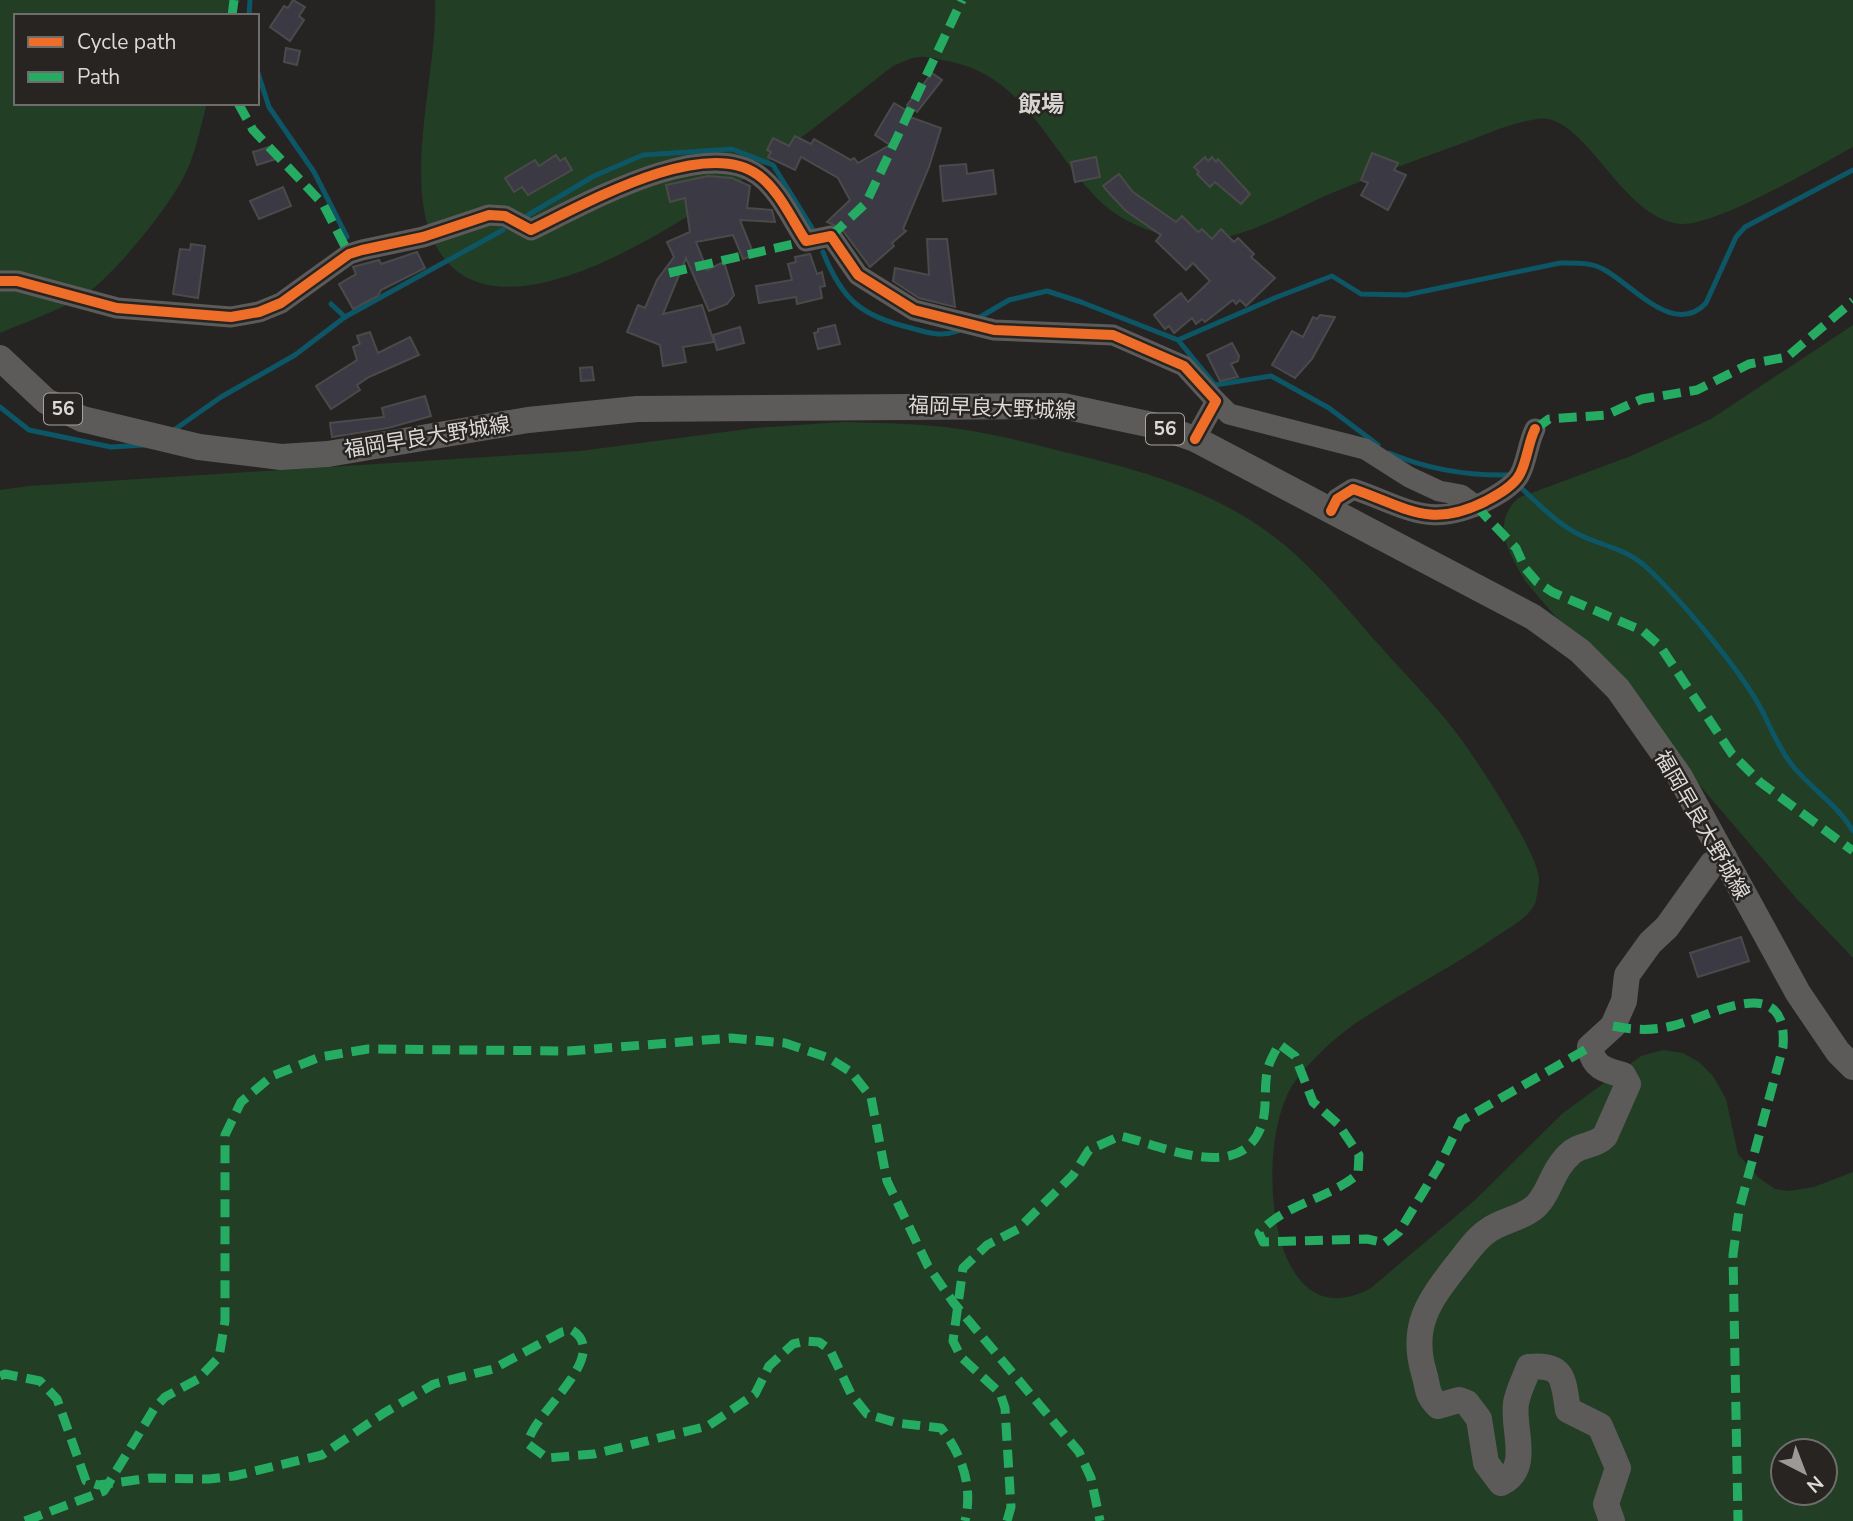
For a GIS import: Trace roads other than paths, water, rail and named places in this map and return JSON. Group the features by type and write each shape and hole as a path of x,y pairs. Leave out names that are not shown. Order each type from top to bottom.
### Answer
{"main road":[{"name":"福岡早良大野城線","path":"0,358 46,401 82,419 200,447 281,457 328,453 528,420 637,409 1063,406 1157,426 1195,439 1533,617 1580,651 1618,688 1680,777 1798,993 1838,1052 1853,1067"},
{"path":"1612,1521 1606,1504 1618,1468 1600,1426 1568,1410 1566,1382 1557,1371 1543,1365 1529,1367 1516,1404 1518,1465 1511,1478 1501,1483 1486,1463 1479,1419 1466,1403 1459,1400 1438,1406 1427,1394 1418,1353 1420,1333 1427,1303 1470,1248 1487,1230 1537,1205 1552,1174 1565,1158 1579,1146 1600,1142 1605,1136 1628,1084 1623,1075 1601,1069 1592,1059 1590,1046 1613,1026 1624,1001 1627,975 1650,943 1667,927 1712,864 1724,857"}],"street":[{"path":"0,281 17,281 117,308 231,317 259,312 281,303 349,254 423,237 489,215 505,216 531,230 648,175 728,163 758,175 773,191 806,241 831,236 858,275 914,310 994,330 1112,335 1184,366 1229,414 1365,449 1409,477 1439,491 1461,495 1476,506"},
{"path":"1195,439 1216,401"},
{"path":"1331,511 1337,499 1353,489 1404,511 1448,514 1476,506 1510,485 1520,474 1527,446 1535,429"}],"waterway":[{"path":"249,14 250,0"},
{"path":"259,76 269,107 314,172 347,237"},
{"path":"528,215 594,176 643,155 732,149 773,165 812,228"},
{"path":"1178,340 1332,276 1361,294 1406,295 1560,263 1582,263 1598,267 1667,312 1680,315 1694,312 1706,303 1736,237 1745,227 1853,170"},
{"path":"174,430 221,397 295,355 345,317 503,230"},
{"path":"823,252 846,294 866,311 879,318 929,333 946,334 958,331"},
{"path":"980,317 1009,300 1047,291 1178,340 1215,385 1271,376 1329,408 1378,445"},
{"path":"331,304 345,317"},
{"path":"0,407 29,430 111,447 144,445"},
{"path":"1389,453 1448,470 1510,475"},
{"path":"1520,487 1565,526 1629,555 1658,578 1706,632 1749,689 1792,765 1847,821 1853,831"}],"district":[{"name":"飯場","path":"1041,104"}]}
